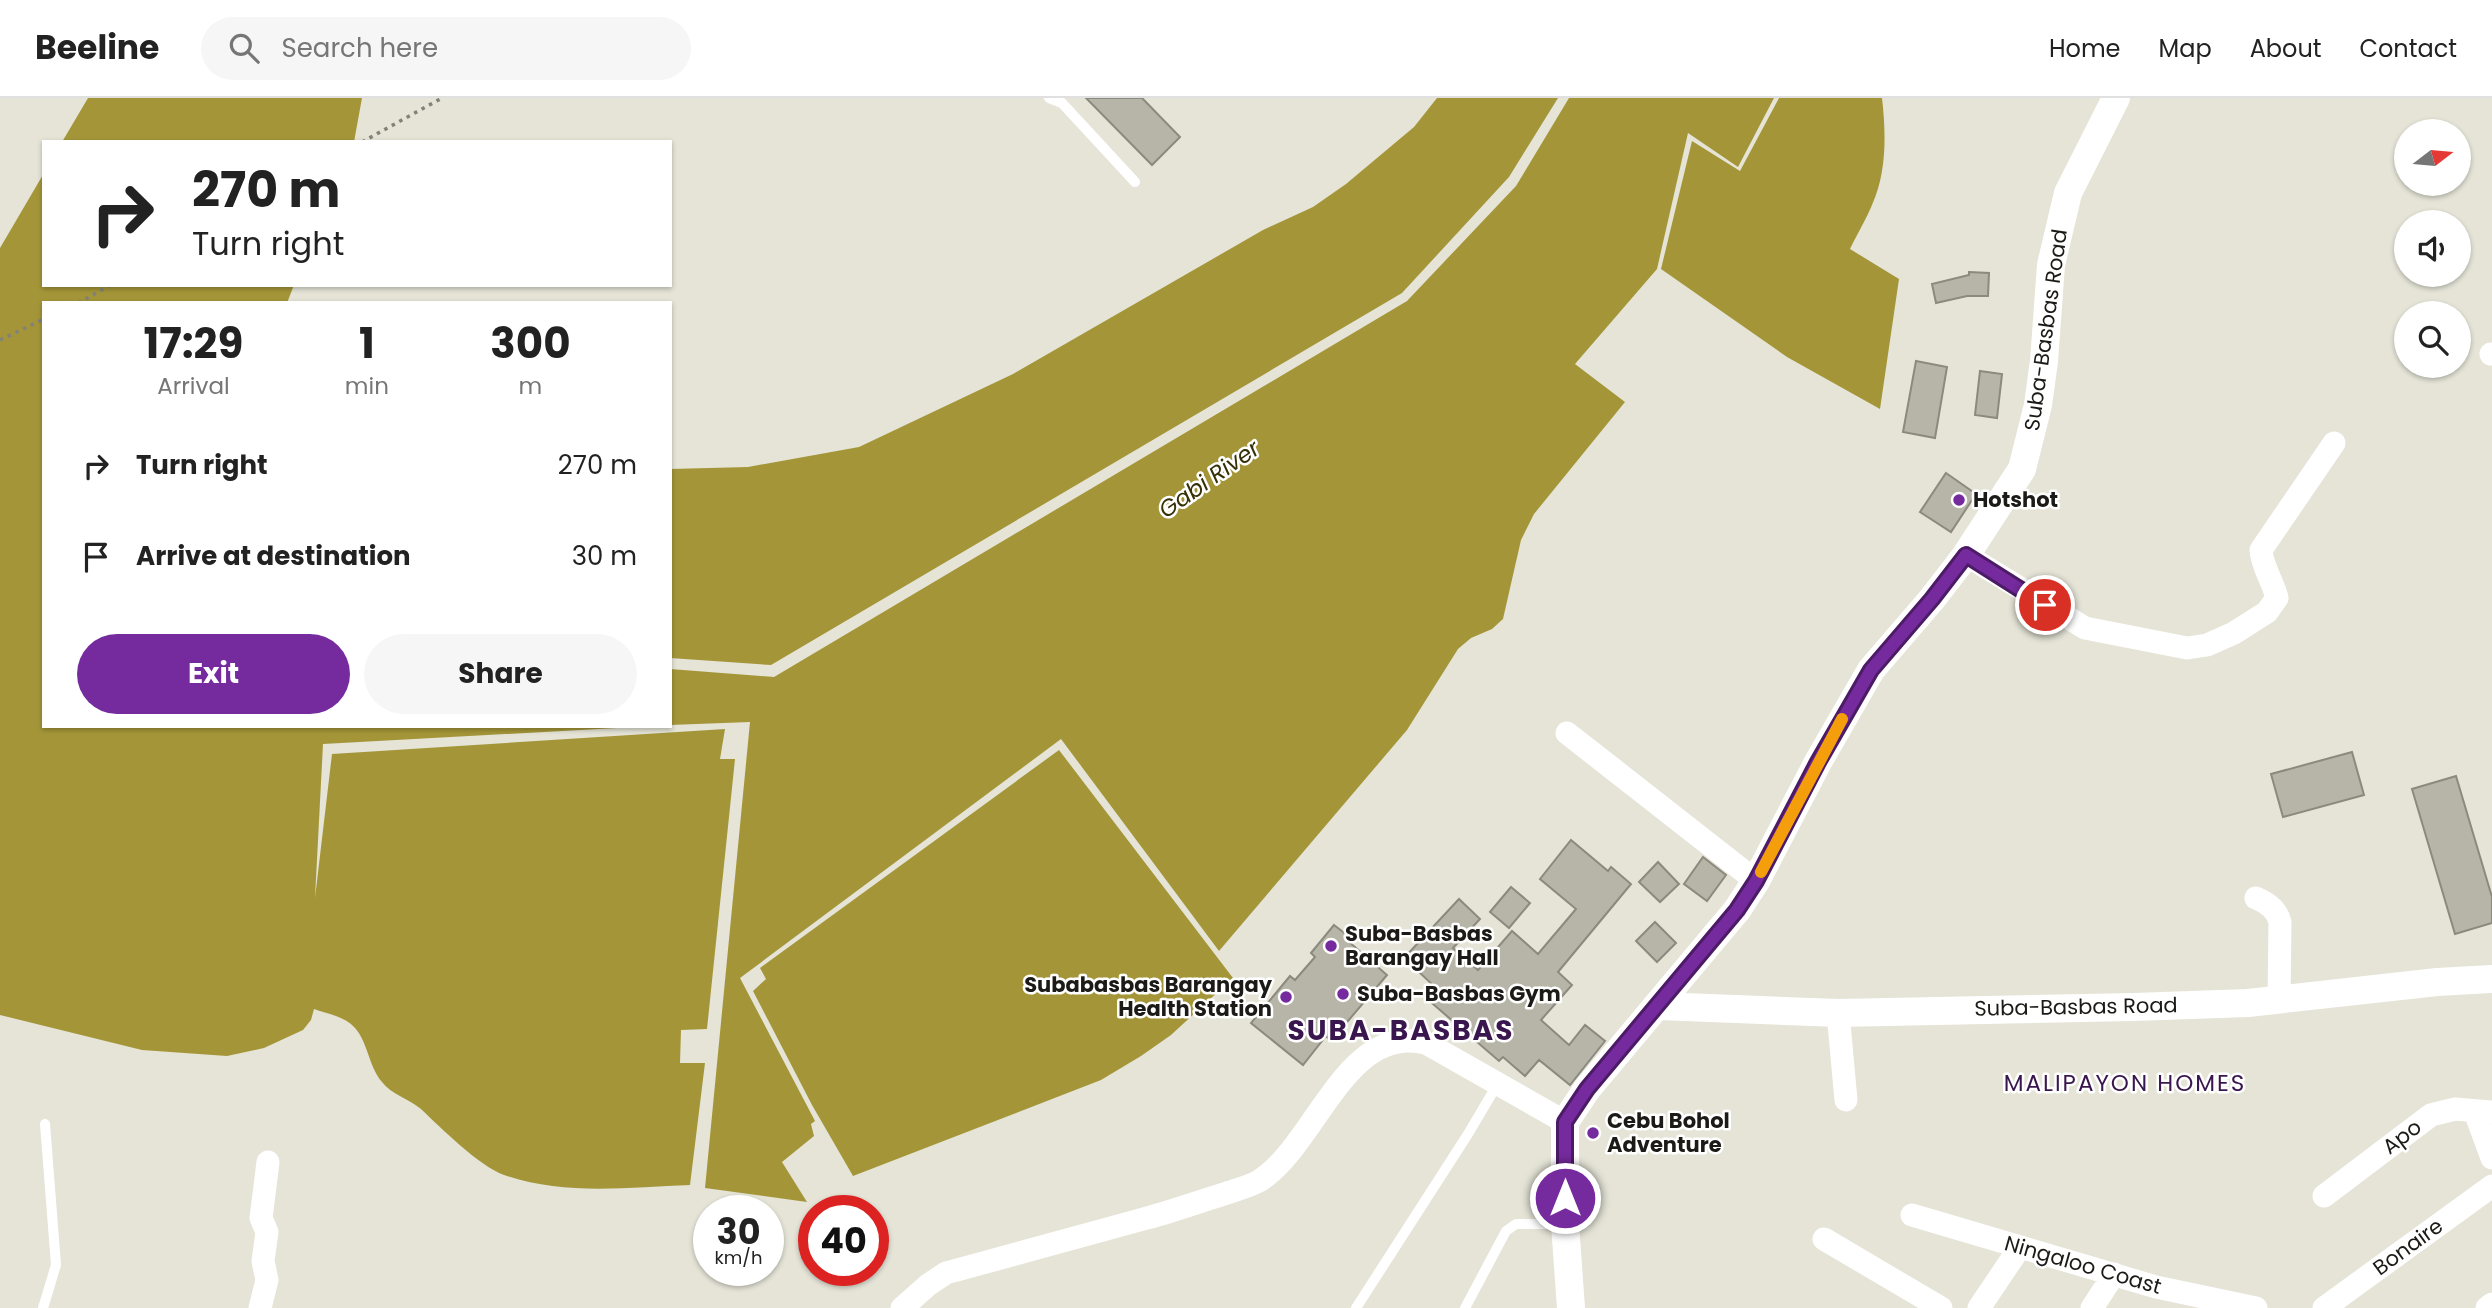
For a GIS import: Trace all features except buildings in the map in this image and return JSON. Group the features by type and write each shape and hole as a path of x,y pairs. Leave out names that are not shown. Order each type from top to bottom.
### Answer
{"street":[{"name":"Suba-Basbas Road","path":"1565,1122 1587,1089 1737,910 1756,881 1818,762 1871,670 1966,555 2022,469 2038,405 2051,265 2068,193 2116,98"},
{"path":"1966,555 2085,628 2187,648 2207,645 2234,633 2267,612 2277,598 2274,582 2262,561 2261,550 2334,443"},
{"path":"1567,733 1756,881"},
{"path":"2256,898 2266,902 2278,914 2280,922 2279,999"},
{"name":"Suba-Basbas Road","path":"1659,1006 1838,1013 2159,1006 2248,1003 2437,982 2492,979"},
{"path":"1838,1013 1846,1100"},
{"path":"902,1308 946,1273 1177,1209 1258,1181 1301,1140 1337,1087 1369,1053 1385,1044 1417,1041 1426,1043 1565,1122 1565,1224 1571,1308"},
{"name":"Apo","path":"2324,1196 2431,1115 2455,1109 2484,1112"},
{"path":"2484,1112 2492,1158"},
{"path":"260,1308 267,1280 263,1261 267,1233 261,1218 268,1162"},
{"name":"Bonaire","path":"2324,1308 2492,1186"},
{"name":"Ningaloo Coast","path":"1912,1215 2114,1274 2200,1303 2256,1308"},
{"path":"1824,1239 1941,1308"},
{"path":"1979,1308 2020,1247"},
{"path":"2092,1308 2114,1274"},
{"path":"2487,1308 2492,1304"}],"lane":[{"path":"1049,98 1062,103 1135,182"},
{"path":"1356,1308 1497,1085"},
{"path":"43,1308 56,1265 44,1124"},
{"path":"1465,1308 1506,1231 1516,1224 1565,1224"}],"path":[{"path":"366,140 442,98"},
{"path":"82,301 107,287"},
{"path":"0,340 42,320"}],"water":[{"path":"88,98 362,98 354,140 63,140"},
{"path":"1437,98 1558,98 1509,177 1402,293 771,665 672,658 672,469 748,467 859,447 1013,374 1263,230 1313,207 1346,184 1414,127"},
{"name":"Gabi River","path":"1569,98 1774,98 1738,167 1688,133 1657,269 1575,364 1625,402 1534,514 1521,540 1503,619 1492,629 1471,638 1458,649 1407,730 1219,951 1061,739 740,978 815,1121 811,1124 814,1136 782,1162 803,1195 798,1195 798,1201 784,1199 784,1195 756,1195 705,1188 750,722 672,725 672,669 774,677 1407,301 1516,186"},
{"path":"1779,98 1882,98 1885,139 1883,166 1870,211 1850,249 1899,279 1880,409 1787,357 1661,269 1692,141 1740,171"},
{"path":"42,176 42,287 293,287 288,301 42,301 42,728 616,728 323,744 315,898 332,754 725,729 720,759 735,759 707,1029 681,1030 680,1063 705,1063 690,1185 573,1188 526,1182 504,1175 483,1164 421,1109 386,1086 377,1076 362,1038 353,1026 340,1018 314,1009 311,1020 303,1030 264,1048 227,1056 142,1050 0,1015 0,248"},
{"path":"1059,750 1233,978 1171,1035 1101,1080 853,1176 812,1105 753,991 766,979 760,968"}],"slow traffic":[{"path":"1761,872 1842,719"}],"place":[{"name":"Hotshot","path":"1959,500"},
{"name":"Suba-Basbas Barangay Hall","path":"1331,946"},
{"name":"Suba-Basbas Gym","path":"1343,994"},
{"name":"Subabasbas Barangay Health Station","path":"1286,997"},
{"name":"Cebu Bohol Adventure","path":"1593,1133"}],"district":[{"name":"SUBA-BASBAS","path":"1401,1030"},
{"name":"MALIPAYON HOMES","path":"2125,1083"}],"route":[{"path":"1565,1198 1565,1122 1587,1089 1737,910 1756,881 1818,762 1871,670 1966,555 2045,605"}]}
